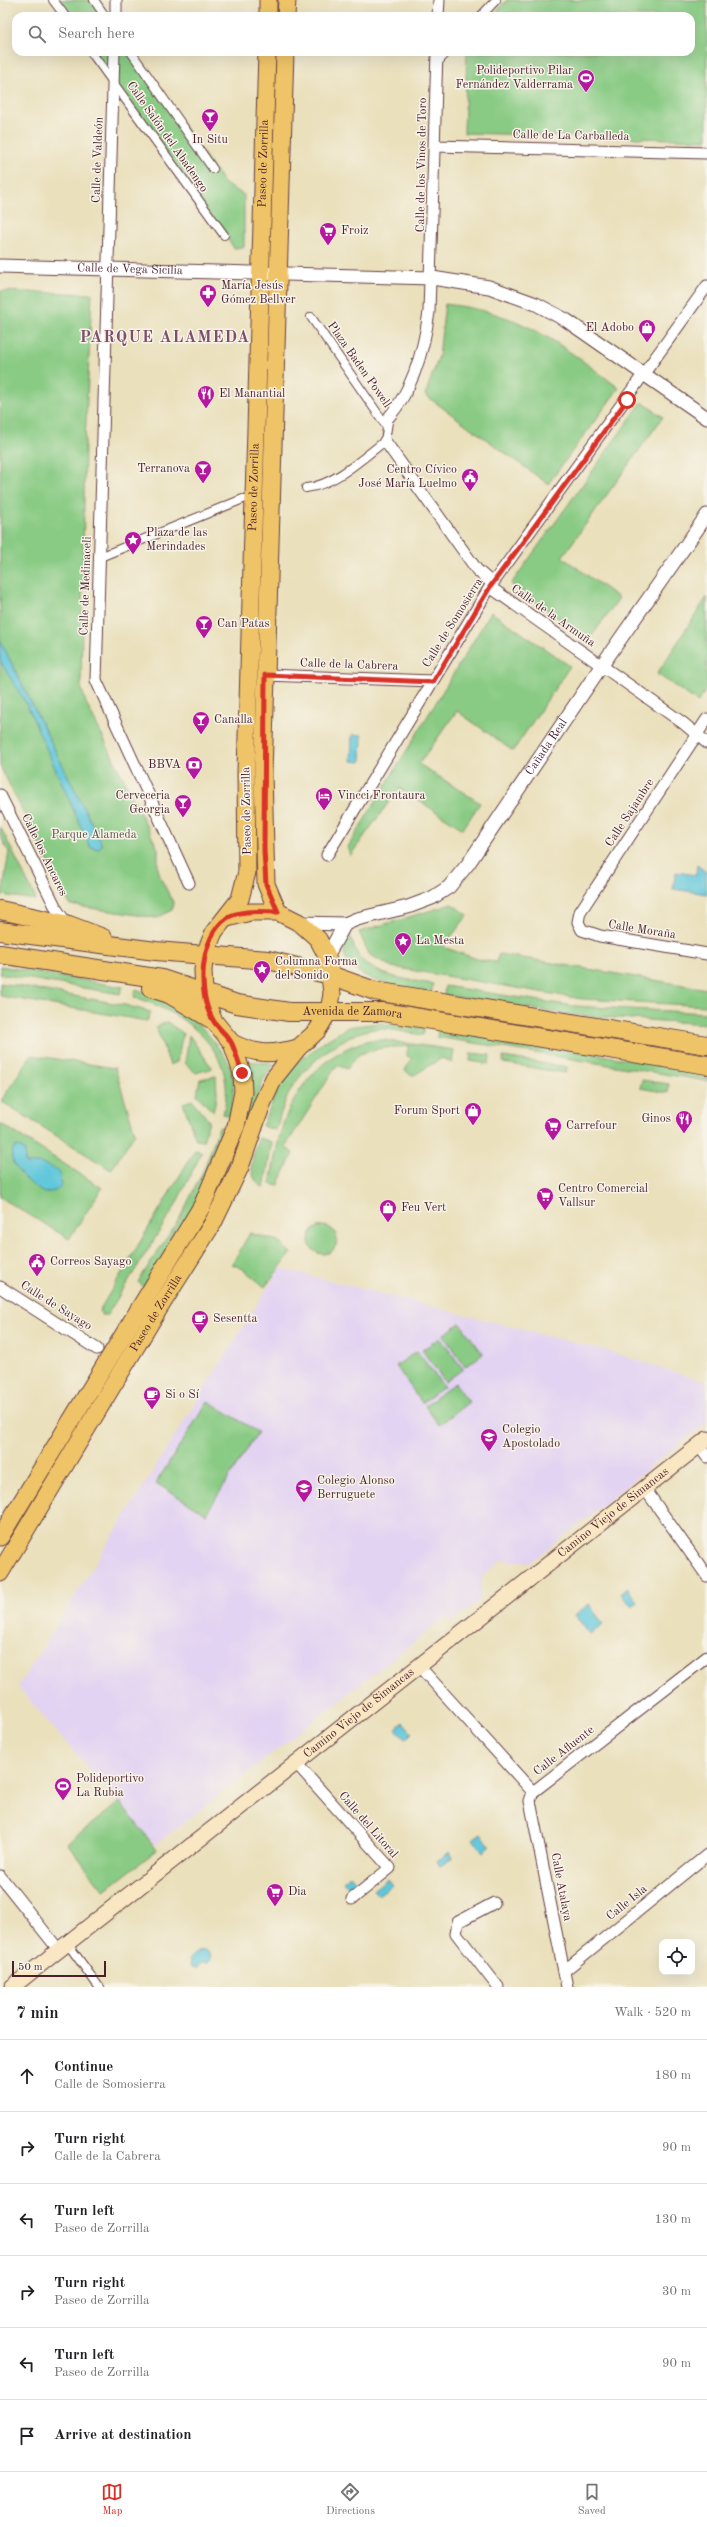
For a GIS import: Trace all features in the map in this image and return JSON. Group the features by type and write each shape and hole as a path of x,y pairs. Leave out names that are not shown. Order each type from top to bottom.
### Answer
{"highway":[{"path":"0,910 69,925 130,948"},
{"name":"Avenida de Zamora","path":"0,931 130,948 268,960 330,975 375,990 707,1045"},
{"name":"Avenida de Zamora","path":"0,954 162,979 238,1004 289,1012 383,1012 707,1065"},
{"path":"79,967 132,981 169,994 213,1020"}],"main road":[{"path":"268,0 268,12"},
{"path":"286,0 286,12"},
{"name":"Paseo de Zorrilla","path":"0,1537 202,1206 232,1136 240,1112 243,1092 242,1073 232,1043 213,1020 204,994 205,954 214,932 227,918 240,899 247,872 246,772 267,56"},
{"name":"Paseo de Zorrilla","path":"278,912 266,884 264,850 265,675 285,56"},
{"name":"Paseo de Zorrilla","path":"0,1573 161,1305 214,1223 240,1167 262,1104 274,1078 298,1048 317,1030 330,1011 332,994 327,956 318,939 300,923 278,912 250,912 227,918"},
{"name":"Paseo de Zorrilla","path":"232,1043 248,1051 273,1054 298,1048"},
{"name":"Camino Viejo de Simancas","path":"12,1987 645,1489 704,1447"}],"street":[{"path":"53,0 62,12"},
{"path":"94,0 102,12"},
{"path":"116,0 116,12"},
{"path":"438,12 439,0"},
{"path":"485,12 496,0"},
{"name":"Calle Salón del Abadengo","path":"94,56 224,235"},
{"name":"Calle de Valdeón","path":"107,270 114,56"},
{"name":"Calle Salón del Abadengo","path":"133,56 213,169"},
{"name":"Calle de los Vinos de Toro","path":"388,422 403,400 412,381 425,341 432,278 437,58"},
{"name":"Calle de La Carballeda","path":"435,146 707,153"},
{"name":"Calle de Vega Sicilia","path":"0,266 278,275 432,278 489,287 536,304 566,320 707,418"},
{"name":"Calle de Medinaceli","path":"107,270 96,680 189,882"},
{"name":"Calle de Somosierra","path":"328,856 491,586 645,375 707,286"},
{"name":"Plaza Baden Powell","path":"311,317 388,422"},
{"path":"306,488 325,482 345,471 385,441 388,422"},
{"name":"Calle de la Armuña","path":"385,441 477,570 491,586 602,665"},
{"path":"100,557 243,499"},
{"name":"Cañada Real","path":"300,923 345,924 357,919 408,907 432,898 449,888 468,864 602,665 707,515"},
{"path":"602,665 698,734 707,743"},
{"name":"Calle de la Cabrera","path":"265,675 433,682"},
{"name":"Calle Sajambre","path":"578,922 580,912 707,719"},
{"name":"Calle los Ancares","path":"0,794 57,910 69,925"},
{"name":"Calle Moraña","path":"578,922 582,930 600,936 707,954"},
{"path":"327,956 345,924"},
{"name":"Calle de Sayago","path":"0,1287 97,1350"},
{"path":"645,1489 707,1576"},
{"name":"Calle Afluente","path":"419,1666 532,1792 707,1657"},
{"name":"Calle del Litoral","path":"296,1763 390,1868 352,1899"},
{"name":"Calle Atalaya","path":"532,1792 530,1801 567,1987"},
{"name":"Calle Isla","path":"564,1971 707,1855"},
{"path":"0,1876 99,1987"},
{"path":"494,1903 458,1922 456,1933 498,1987"}],"shaded area":[{"path":"280,1268 607,1351 707,1382 707,1422 530,1563 502,1560 482,1577 479,1601 453,1621 446,1617 155,1845 18,1687"}],"green space":[{"path":"53,0 97,0 105,12 62,12"},
{"name":"Polideportivo Pilar Fernández Valderrama","path":"507,0 707,0 707,140 464,133 467,56 695,56 695,12 496,12"},
{"path":"94,56 134,56 225,184 244,195 244,247 234,248"},
{"name":"Parque Alameda","path":"0,291 92,294 85,442 81,687 86,703 158,849 158,869 161,879 174,904 172,910 157,918 70,905 0,766"},
{"path":"445,304 473,308 497,314 518,322 558,344 619,388 548,484 425,395 439,356"},
{"path":"642,402 663,417 562,557 619,598 589,640 511,584"},
{"path":"707,597 707,688 698,702 657,674"},
{"path":"491,612 570,666 513,751 457,711 419,764 480,803 463,829 399,788 350,856 348,847"},
{"path":"0,826 35,897 35,900 2,895 9,852 0,835"},
{"path":"452,904 468,915 443,947 480,960 496,962 499,954 707,989 707,1006 582,999 392,967 369,954 359,932"},
{"path":"350,935 358,956 375,970 394,977 433,984 431,993 388,984 372,979 359,972 349,963 344,952 346,938"},
{"path":"0,966 123,987 120,994 0,974"},
{"path":"0,983 125,1005 151,1012 147,1021 0,996"},
{"path":"445,986 573,1006 707,1013 707,1024 572,1015 444,995"},
{"path":"136,989 161,999 182,1011 209,1035 225,1056 233,1079 230,1116 223,1114 226,1092 224,1072 216,1054 204,1038 189,1025 153,1004 134,997"},
{"path":"167,1022 183,1033 177,1062 170,1065 156,1027"},
{"path":"379,1023 425,1028 423,1035 393,1030 375,1029 363,1031 340,1042 317,1059 299,1078 282,1108 276,1130 262,1126 279,1087 295,1064 322,1043 348,1027"},
{"path":"438,1029 707,1072 707,1081 437,1037"},
{"path":"189,1035 212,1068 196,1073 185,1063"},
{"path":"370,1040 384,1040 454,1050 452,1063 442,1058 414,1075 410,1075 405,1070 412,1059 406,1055 409,1046 382,1048 359,1054 347,1069 337,1065 285,1147 293,1153 278,1186 270,1184 276,1150 284,1122 300,1090 323,1064 337,1054"},
{"path":"471,1053 490,1055 489,1064 470,1061"},
{"path":"31,1055 115,1068 135,1133 111,1170 1,1101"},
{"path":"503,1057 567,1067 566,1073 503,1063"},
{"path":"248,1061 274,1064 263,1080 250,1121 244,1120 252,1081"},
{"path":"216,1076 217,1094 213,1112 197,1095 200,1079"},
{"path":"642,1080 669,1084 668,1093 640,1088"},
{"path":"192,1100 209,1121 203,1141 196,1140 183,1103"},
{"path":"0,1123 102,1188 69,1239 0,1197"},
{"path":"219,1127 228,1130 199,1200 144,1287 138,1282 181,1216 205,1167"},
{"path":"259,1138 272,1142 264,1188 258,1183 252,1171 254,1152"},
{"path":"195,1150 202,1152 174,1208 107,1315 102,1315 99,1311"},
{"path":"323,1226 333,1230 337,1240 333,1250 323,1254 313,1250 309,1240 313,1230"},
{"path":"250,1233 278,1241 291,1253 265,1287 243,1269 232,1264"},
{"path":"460,1323 483,1354 465,1367 443,1335"},
{"path":"440,1338 463,1369 445,1382 422,1350"},
{"path":"417,1351 444,1387 422,1403 396,1366"},
{"path":"455,1383 469,1402 439,1425 425,1406"},
{"path":"208,1401 258,1432 206,1514 156,1483"},
{"path":"120,1802 157,1850 104,1891 67,1843"}],"water":[{"path":"0,640 102,844 99,849 90,847 27,705 0,661"},
{"path":"352,735 362,735 361,762 351,761"},
{"path":"697,865 706,872 707,894 673,889 676,872 696,875"},
{"path":"16,1146 25,1150 25,1164 40,1163 58,1170 62,1185 55,1191 44,1193 32,1185 20,1172 12,1158 12,1152"},
{"path":"628,1588 638,1602 632,1607 621,1594"},
{"path":"589,1604 603,1624 590,1635 575,1615"},
{"path":"403,1723 412,1733 405,1739 396,1729"},
{"path":"481,1833 490,1846 483,1852 473,1839"},
{"path":"450,1852 453,1858 440,1866 437,1861"},
{"path":"350,1875 361,1887 353,1893 343,1881"},
{"path":"387,1879 392,1885 378,1895 373,1890"},
{"path":"205,1950 210,1953 211,1960 208,1963 201,1963 197,1968 191,1967 189,1960 196,1953"}],"place":[{"name":"Polideportivo Pilar Fernández Valderrama","path":"586,93"},
{"name":"In Situ","path":"210,132"},
{"name":"Froiz","path":"328,246"},
{"name":"María Jesús Gómez Bellver","path":"208,308"},
{"name":"El Adobo","path":"647,343"},
{"name":"El Manantial","path":"206,409"},
{"name":"Terranova","path":"203,484"},
{"name":"Centro Cívico José María Luelmo","path":"470,492"},
{"name":"Plaza de las Merindades","path":"133,555"},
{"name":"Can Patas","path":"204,639"},
{"name":"Canalla","path":"201,735"},
{"name":"BBVA","path":"194,780"},
{"name":"Vincci Frontaura","path":"324,811"},
{"name":"Cerveceria Georgia","path":"183,818"},
{"name":"La Mesta","path":"403,956"},
{"name":"Columna Forma del Sonido","path":"262,984"},
{"name":"Forum Sport","path":"473,1126"},
{"name":"Ginos","path":"684,1134"},
{"name":"Carrefour","path":"553,1141"},
{"name":"Centro Comercial Vallsur","path":"545,1211"},
{"name":"Feu Vert","path":"388,1223"},
{"name":"Correos Sayago","path":"37,1277"},
{"name":"Sesentta","path":"200,1334"},
{"name":"Si o Sí","path":"152,1410"},
{"name":"Colegio Apostolado","path":"489,1452"},
{"name":"Colegio Alonso Berruguete","path":"304,1503"},
{"name":"Polideportivo La Rubia","path":"63,1801"},
{"name":"Dia","path":"275,1907"}],"district":[{"name":"PARQUE ALAMEDA","path":"165,338"}],"route":[{"path":"242,1073 232,1043 213,1020 204,994 203,970 205,954 214,932 227,918 250,912 278,912 266,884 264,850 263,774 265,675 433,682 490,587 627,400"}]}
